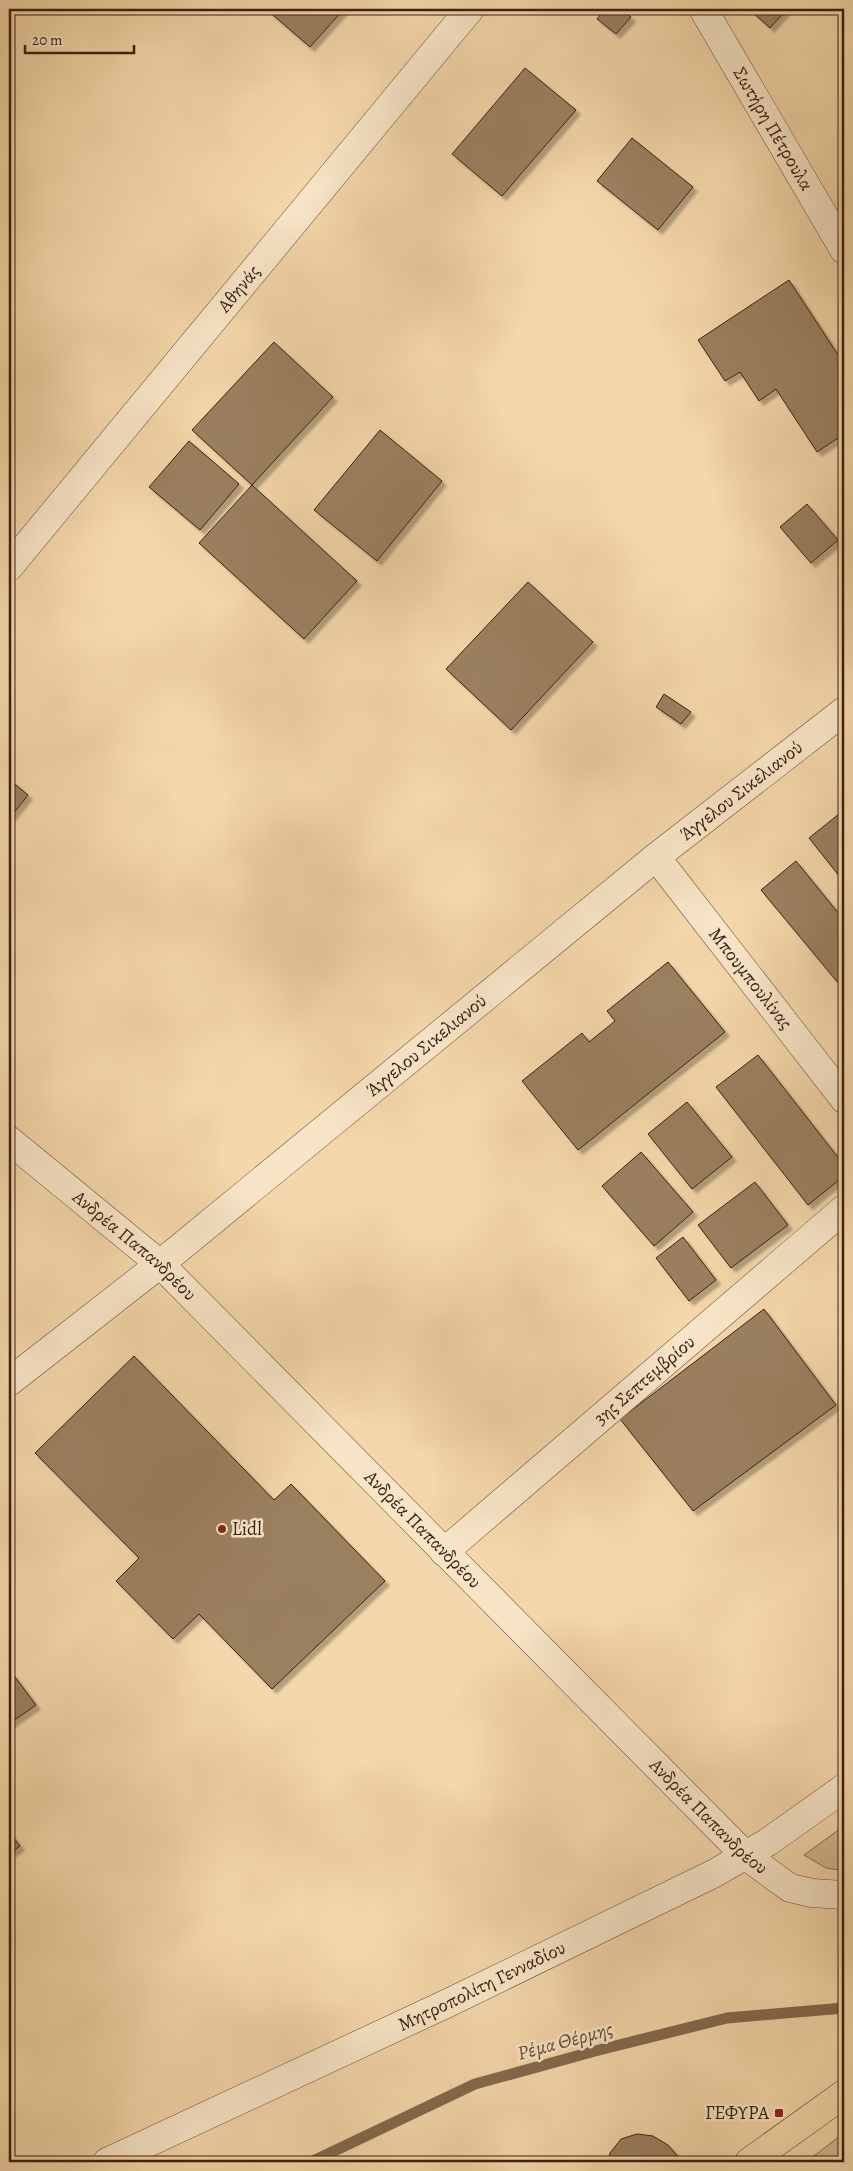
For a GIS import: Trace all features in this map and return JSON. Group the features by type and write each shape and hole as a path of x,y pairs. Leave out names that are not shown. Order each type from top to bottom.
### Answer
{"main road":[{"path":"749,2162 844,2094"}],"street":[{"name":"Αθηνάς","path":"9,567 470,9"},
{"name":"Σωτήρη Πέτρουλα","path":"702,9 844,250"},
{"name":"Άγγελου Σικελιανού","path":"9,1382 160,1264 656,858 844,711"},
{"name":"Μπουμπουλίνας","path":"656,858 844,1099"},
{"name":"Ανδρέα Παπανδρέου","path":"9,1140 160,1264 746,1856 790,1888 812,1893 844,1895"},
{"name":"3ης Σεπτεμβρίου","path":"444,1552 844,1209"},
{"name":"Μητροπολίτη Γενναδίου","path":"120,2159 457,1999 746,1856 844,1788"}],"shaded area":[{"path":"844,1826 844,1871 826,1868 804,1855"},
{"path":"844,2133 844,2162 806,2162"}],"building":[{"path":"266,9 344,9 310,47"},
{"path":"605,9 620,9 631,17 616,34 597,19"},
{"path":"749,9 787,9 770,28"},
{"path":"525,68 576,110 502,196 452,154"},
{"path":"632,138 693,187 658,230 597,181"},
{"path":"789,280 844,364 844,434 817,452 776,389 759,401 740,372 725,381 698,340"},
{"path":"274,342 333,397 252,485 192,430"},
{"path":"380,430 442,481 377,561 314,510"},
{"path":"189,441 239,484 200,530 149,487"},
{"path":"252,485 357,581 304,639 199,543"},
{"path":"807,504 838,540 811,563 780,527"},
{"path":"528,582 593,642 511,730 446,669"},
{"path":"664,694 691,712 681,724 656,707"},
{"path":"9,779 28,795 9,819"},
{"path":"844,810 844,882 809,838"},
{"path":"796,861 844,920 844,990 761,890"},
{"path":"668,962 725,1032 578,1150 522,1081 582,1033 589,1042 615,1021 607,1011"},
{"path":"758,1055 844,1165 844,1176 808,1205 716,1087"},
{"path":"687,1102 732,1157 692,1189 648,1134"},
{"path":"641,1152 693,1212 654,1246 602,1186"},
{"path":"755,1182 788,1225 731,1268 698,1225"},
{"path":"683,1237 716,1280 689,1301 656,1258"},
{"path":"764,1309 836,1405 693,1511 620,1419"},
{"name":"Lidl","path":"134,1356 274,1500 291,1484 385,1581 272,1689 199,1614 173,1639 116,1581 139,1558 35,1453"},
{"path":"12,1673 36,1705 9,1724 9,1675"},
{"path":"9,1832 20,1846 9,1854"},
{"path":"637,2134 653,2136 668,2145 682,2161 608,2162 610,2153 621,2139"}],"waterway":[{"name":"Ρέμα Θέρμης","path":"311,2162 475,2084 595,2051 727,2018 844,2008"}],"place":[{"name":"Lidl","path":"222,1529"},
{"name":"ΓΕΦΥΡΑ","path":"779,2113"}]}
